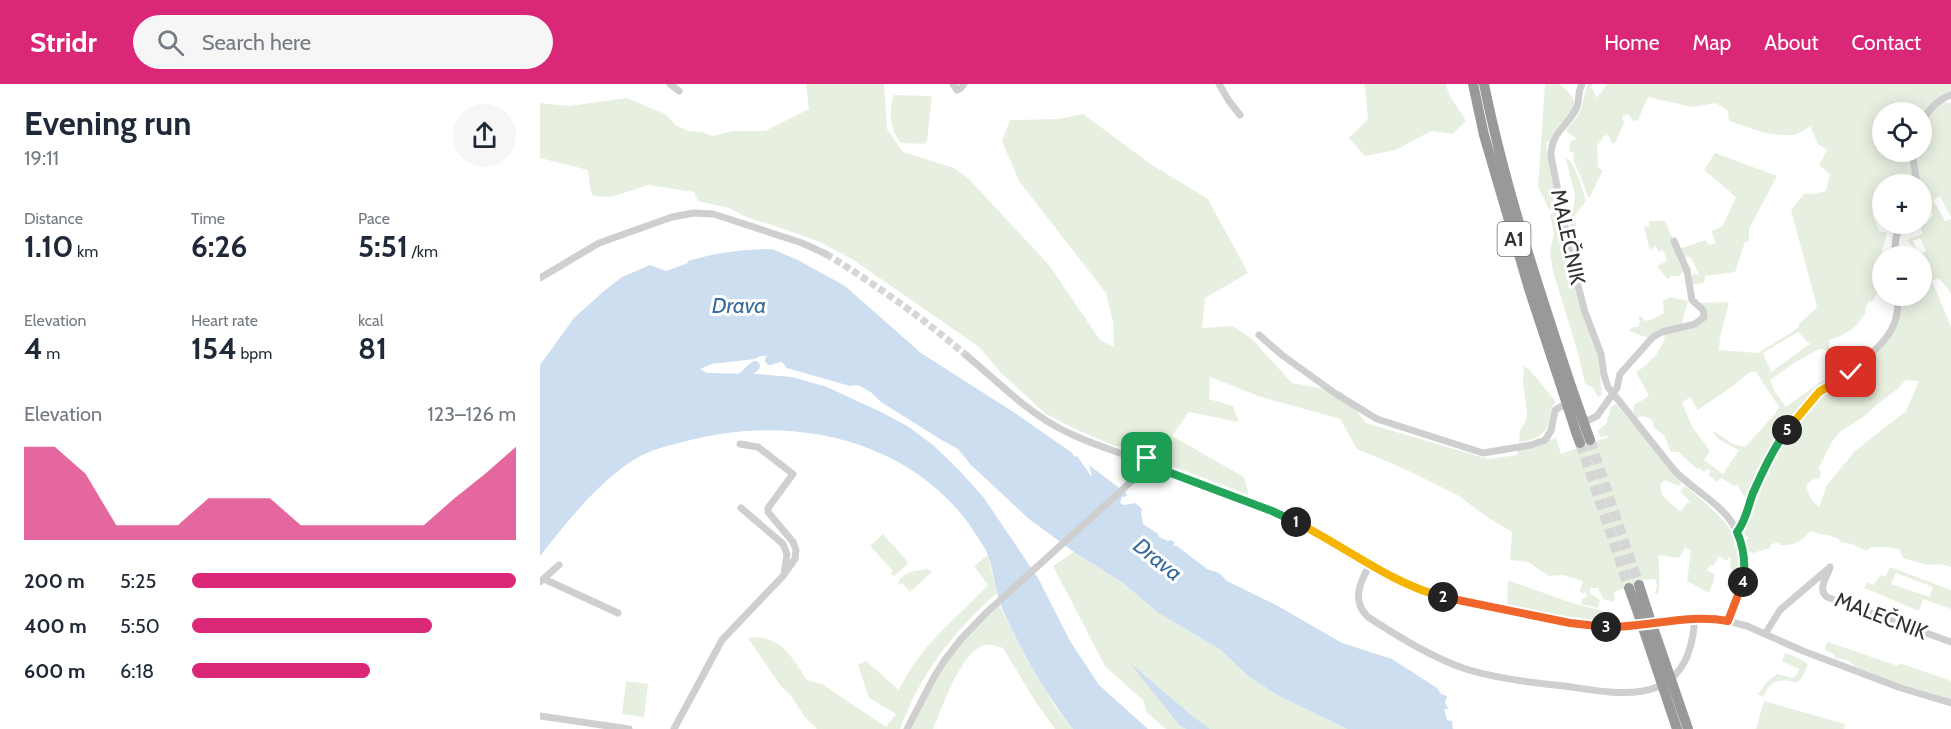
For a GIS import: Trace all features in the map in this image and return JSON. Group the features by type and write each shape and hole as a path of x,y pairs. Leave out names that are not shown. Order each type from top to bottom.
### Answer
{"highway":[{"name":"A1","path":"1473,84 1484,135 1530,292 1585,442"},
{"name":"A1","path":"1484,84 1494,132 1567,390"},
{"path":"1677,729 1636,607 1634,586 1647,610 1688,729"}],"street":[{"path":"670,84 679,91"},
{"path":"953,84 957,90 964,84"},
{"path":"1219,84 1239,115"},
{"name":"MALEČNIK","path":"1581,84 1578,104 1553,140 1551,156 1573,267 1585,312 1601,354 1604,375 1612,393 1674,470 1717,506 1727,516 1737,532 1743,547 1745,572 1738,599 1728,621"},
{"path":"1932,108 1951,95"},
{"path":"540,278 599,243 683,214 712,214 794,240 826,254"},
{"path":"1259,335 1282,356 1336,394 1377,419 1483,453 1531,445 1545,440 1551,430 1556,410 1568,402 1574,404 1583,420 1597,416 1617,388 1620,374 1653,337 1662,332 1695,324 1704,316 1703,310 1692,300 1688,271 1674,241"},
{"path":"1737,532 1742,526 1753,493 1778,443 1795,419 1819,392 1851,372 1888,336 1897,319 1898,306"},
{"path":"967,356 1036,413 1057,427 1083,440 1143,461"},
{"path":"674,729 722,640 783,576 795,559 796,550 793,542 768,512 768,508 793,474 758,447 740,444"},
{"path":"907,729 944,660 987,612 1141,472 1143,461 1147,458 1152,459 1156,466 1272,511 1325,537 1422,591 1570,623 1599,627 1619,627 1694,618 1728,621 1901,688 1951,703"},
{"path":"1141,472 1151,472 1156,466"},
{"path":"741,508 783,544 787,554 783,576"},
{"path":"1370,564 1357,599 1368,617 1438,657 1468,670 1519,681 1611,692 1647,691 1668,681 1680,670 1692,644 1694,618"},
{"path":"559,565 542,580 618,613"},
{"name":"MALEČNIK","path":"1765,634 1780,610 1830,567 1822,588 1827,597 1951,642"},
{"path":"540,716 629,729"}],"green space":[{"path":"806,84 884,84 887,129 903,152 954,168 968,178 1049,265 1100,340 1114,347 1113,322 1106,293 1019,181 1002,141 1010,120 1058,119 1083,114 1152,165 1208,199 1248,273 1205,298 1202,328 1233,326 1252,339 1292,383 1342,392 1366,423 1488,459 1517,455 1518,450 1556,438 1561,454 1608,437 1600,437 1598,430 1606,424 1611,407 1616,404 1682,483 1678,486 1664,480 1660,485 1662,495 1680,512 1688,502 1692,504 1680,491 1685,486 1710,507 1730,529 1741,556 1741,572 1737,590 1726,585 1732,570 1730,568 1731,557 1727,561 1719,556 1714,565 1710,565 1707,570 1714,574 1714,581 1709,593 1687,581 1691,550 1685,548 1679,558 1659,555 1658,594 1655,594 1657,585 1655,579 1645,580 1614,592 1613,602 1603,599 1598,588 1590,588 1590,593 1600,600 1598,608 1581,604 1582,599 1587,597 1585,592 1582,594 1580,590 1583,581 1563,575 1549,576 1528,562 1510,560 1512,532 1459,496 1405,469 1357,449 1340,419 1261,397 1210,377 1209,399 1233,406 1239,422 1189,412 1172,436 1244,477 1249,495 1164,463 1155,452 1142,453 1112,445 1046,414 1002,374 979,347 852,259 820,242 746,217 729,208 698,201 694,192 648,185 611,197 593,196 588,170 540,158 540,103 569,106 627,98 665,114 677,126 712,136 733,131 765,131 809,109"},
{"path":"1364,84 1446,84 1447,90 1466,121 1453,134 1431,131 1396,150 1365,156 1349,138 1368,119"},
{"path":"1545,84 1560,84 1574,102 1571,113 1554,132 1550,141 1546,142 1598,356 1602,395 1598,397 1593,388 1585,384 1553,271 1550,251 1554,233 1550,214 1553,214 1553,209 1549,209 1538,187"},
{"path":"1588,84 1593,84 1591,87 1597,98 1607,84 1951,84 1951,93 1942,95 1932,104 1932,102 1872,102 1872,162 1912,162 1913,174 1872,174 1872,234 1887,234 1883,246 1872,246 1872,302 1869,301 1866,312 1855,327 1829,340 1829,347 1860,361 1800,409 1749,497 1743,495 1737,484 1734,486 1721,478 1717,482 1708,475 1711,471 1707,469 1704,472 1697,469 1678,452 1671,452 1664,435 1653,427 1653,421 1645,417 1636,418 1633,412 1634,405 1649,396 1636,372 1655,355 1662,344 1665,333 1704,319 1697,303 1729,302 1719,350 1758,353 1794,331 1817,307 1791,210 1805,193 1826,191 1830,174 1819,165 1827,150 1818,144 1811,128 1813,125 1795,135 1765,133 1729,121 1728,111 1716,103 1692,107 1648,97 1638,120 1633,121 1628,114 1622,116 1624,123 1615,143 1612,143 1608,135 1604,136 1597,146 1598,168 1603,170 1588,197 1573,158 1574,153 1569,151 1570,142 1576,138 1566,130 1575,120 1582,106","holes":["1798,332 1810,344 1771,372 1763,353","1819,349 1850,361 1845,367 1786,407 1775,392 1770,380","1750,372 1756,372 1779,407 1745,447 1733,444 1712,430 1718,439 1739,450 1723,474 1704,460 1710,451 1693,428 1682,403 1690,397 1698,410"]},
{"path":"894,95 932,96 927,141 924,144 901,143 897,138 891,120"},
{"path":"1939,102 1951,103 1951,217 1940,196 1933,200 1945,221 1951,219 1951,295 1938,278 1932,281 1932,246 1924,246 1920,238 1913,241 1915,246 1907,241 1922,234 1932,234 1934,214 1932,213 1932,174 1917,174 1915,162 1932,162 1932,110"},
{"path":"1715,153 1777,176 1749,229 1749,241 1745,242 1735,272 1705,276 1704,283 1691,285 1690,277 1695,273 1699,276 1699,274 1691,258 1687,256 1685,260 1692,270 1689,271 1679,249 1705,240 1709,245 1716,243 1711,231 1722,227 1736,197 1704,170"},
{"path":"1566,159 1577,173 1586,201 1575,215 1585,276 1582,280 1569,224 1572,222 1571,212 1575,195"},
{"path":"1649,221 1665,221 1686,271 1678,276 1670,276 1668,280 1657,266 1667,261 1663,250 1658,252 1656,246 1650,250 1644,227 1649,226"},
{"path":"1932,281 1951,327 1951,567 1940,564 1927,565 1903,558 1899,549 1871,547 1867,551 1852,544 1840,542 1835,537 1810,531 1794,544 1780,545 1778,542 1770,545 1770,548 1753,553 1748,551 1745,540 1748,537 1745,537 1743,533 1752,499 1778,446 1817,396 1848,379 1884,344 1897,306 1932,306","holes":["1906,380 1919,381 1906,411 1855,451 1827,485 1819,507 1811,499 1806,486 1812,480 1819,478 1821,472 1818,469 1833,440 1841,431 1862,418"]},
{"path":"1670,297 1688,301 1681,326 1648,338 1629,331 1639,326 1638,317 1641,316 1645,321 1664,313 1663,301"},
{"path":"1524,366 1530,370 1556,402 1544,432 1519,443 1520,430 1525,423 1527,413 1523,382"},
{"path":"883,534 908,562 894,576 890,574 893,571 870,546"},
{"path":"1074,552 1123,583 1157,612 1221,650 1248,676 1279,696 1347,729 1210,729 1190,714 1180,726 1186,729 1166,729 1146,712 1144,701 1105,666 1053,566"},
{"path":"988,555 997,593 952,638 917,690 900,729 817,729 780,685 748,638 759,637 776,643 790,655 807,680 822,684 886,727 896,714 869,698 858,665 866,661 899,690 917,659 928,646 988,585 974,566"},
{"path":"1890,567 1951,590 1951,609 1923,599 1919,611 1864,588 1867,582 1873,585 1881,575 1885,577","holes":["1896,573 1933,587 1930,597 1891,584"]},
{"path":"927,569 932,572 910,592 902,583 898,584 900,578 910,572"},
{"path":"1508,582 1572,603 1615,614 1584,621 1507,606"},
{"path":"999,604 1025,656 1056,708 1073,729 1055,729 1003,648 989,645 980,647 972,653 958,672 933,729 911,729 933,685 952,654"},
{"path":"1828,642 1951,681 1951,700 1887,680 1854,666 1846,660 1835,659 1835,655 1825,650"},
{"path":"1785,653 1808,664 1803,675 1797,682 1773,683 1763,697 1758,694 1777,674 1792,678 1796,676 1799,669 1782,661"},
{"path":"626,681 648,684 644,717 622,714"},
{"path":"1764,701 1845,724 1844,729 1756,729"}],"water":[{"path":"772,249 798,260 845,286 921,353 1015,413 1075,457 1077,456 1091,476 1089,465 1127,494 1122,497 1120,503 1124,505 1135,503 1142,509 1143,524 1159,537 1171,540 1175,543 1173,546 1177,546 1207,569 1219,573 1227,581 1278,606 1342,643 1392,659 1437,688 1441,694 1447,696 1445,702 1448,709 1444,709 1447,720 1452,721 1453,729 1347,729 1279,696 1248,676 1221,650 1157,612 1123,583 1074,552 1029,519 970,464 958,449 881,402 872,393 858,385 850,386 787,368 776,355 711,364 700,369 707,373 792,377 827,387 909,427 934,446 984,498 1038,578 1070,641 1099,685 1148,729 1073,729 1043,686 1017,640 1002,608 988,555 969,524 943,495 914,471 881,453 846,441 809,433 771,430 733,432 695,439 649,452 635,459 608,479 572,516 540,556 540,365 574,318 622,277 650,265 666,271 688,263 688,261 710,255"},
{"path":"1130,663 1210,729 1186,729 1180,726"}],"waterway":[{"name":"Drava","path":"770,360 789,351"},
{"name":"Drava","path":"737,382 755,366"}],"tunnel":[{"path":"826,254 898,302 967,356"},
{"path":"1590,440 1639,585"},
{"path":"1580,443 1629,588"}],"route":[{"path":"1147,458 1154,460 1160,469 1299,523 1401,582 1422,591 1570,623 1599,627 1630,627 1685,618 1717,618 1728,621 1738,599 1745,572 1743,547 1737,532 1742,526 1753,493 1772,452 1809,402 1827,386 1851,372"}]}
